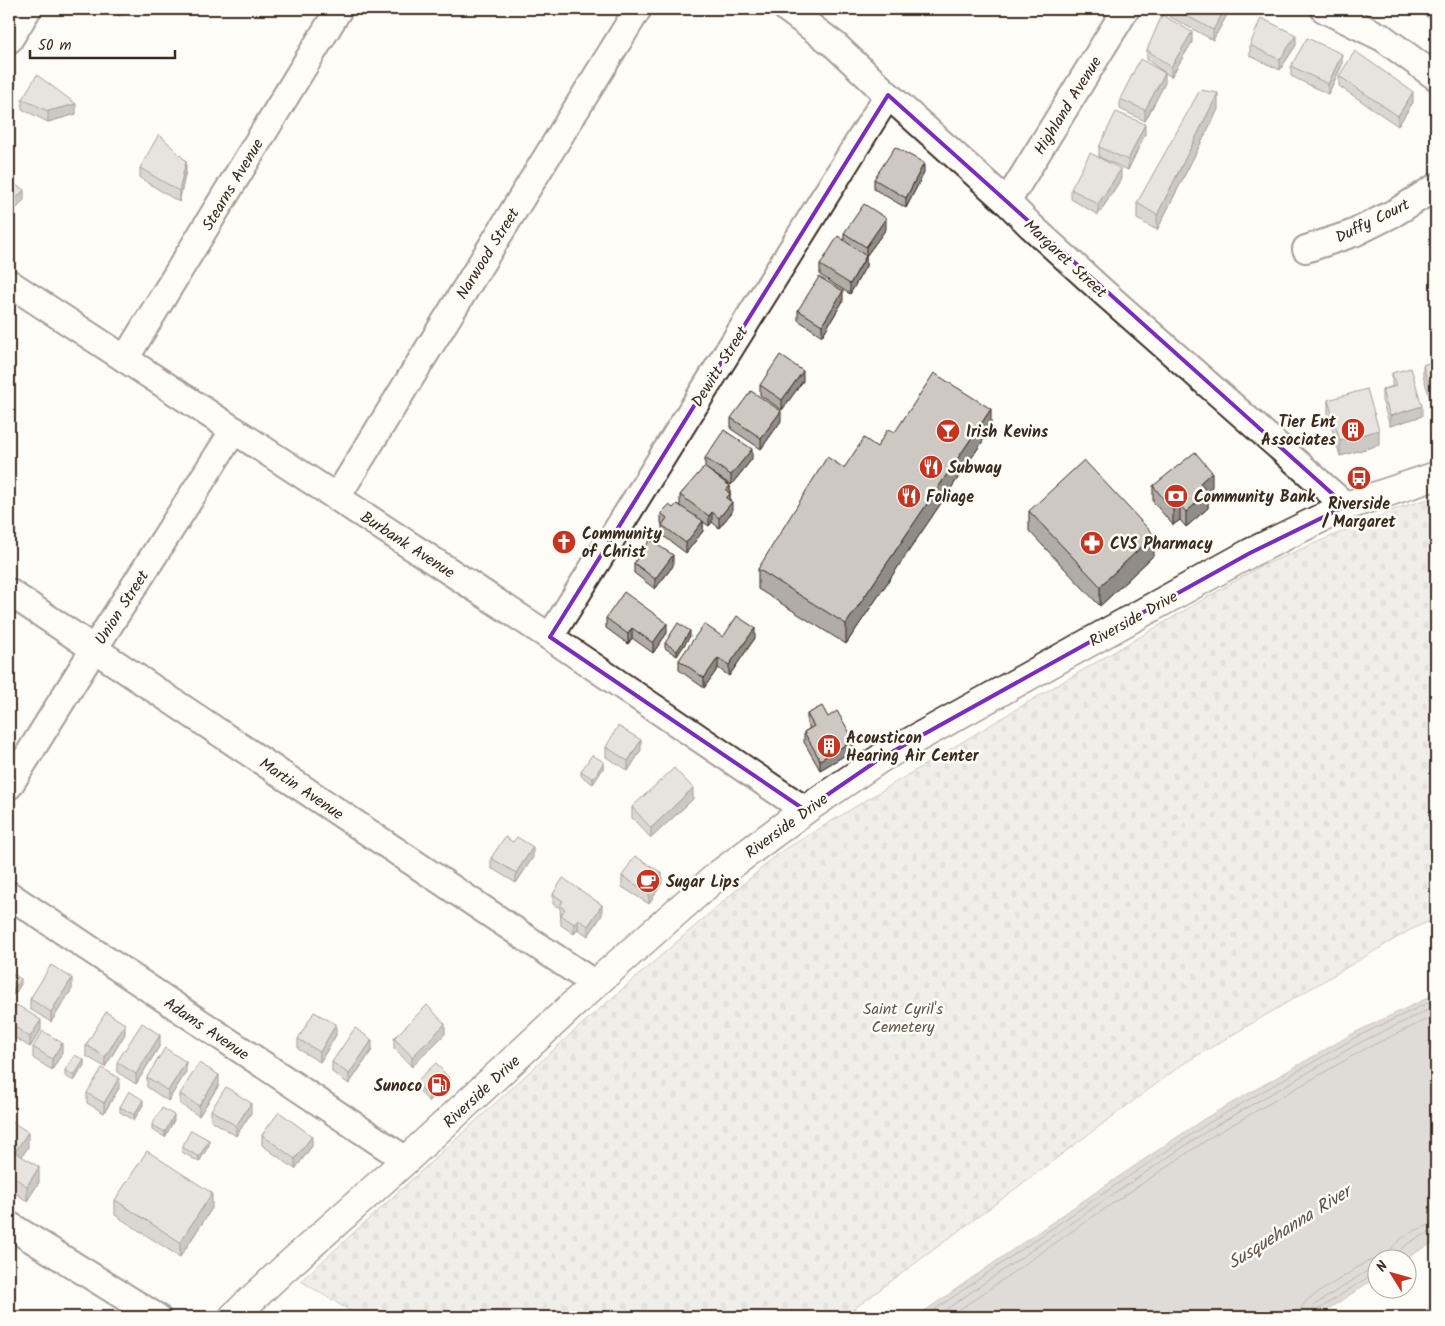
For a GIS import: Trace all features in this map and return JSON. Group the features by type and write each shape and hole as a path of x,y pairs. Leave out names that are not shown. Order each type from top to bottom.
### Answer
{"main road":[{"name":"Riverside Drive","path":"234,1317 595,984 718,875 805,810 888,754 1250,553 1346,506 1436,476"}],"street":[{"path":"9,40 28,9"},
{"name":"Stearns Avenue","path":"125,359 338,9"},
{"name":"Narwood Street","path":"337,498 638,9"},
{"name":"Margaret Street","path":"787,9 835,45 1101,290 1346,506"},
{"name":"Highland Avenue","path":"1007,202 1126,9"},
{"path":"1324,9 1383,38 1436,77"},
{"name":"Dewitt Street","path":"550,637 888,95"},
{"name":"Duffy Court","path":"1306,249 1354,233 1396,212 1436,187"},
{"name":"Burbank Avenue","path":"9,283 550,637 805,810"},
{"name":"Union Street","path":"9,786 234,430"},
{"name":"Martin Avenue","path":"9,592 595,984"},
{"name":"Adams Avenue","path":"9,896 406,1160"},
{"path":"9,1225 157,1317"}],"highlighted area":[{"path":"888,95 1346,506 1250,553 881,758 805,810 550,637"}],"green space":[{"name":"Saint Cyril's Cemetery","path":"1436,497 1436,918 1410,930 1183,1064 843,1317 360,1317 301,1281 572,1033 779,853 1025,704 1259,567 1398,508"}],"water":[{"name":"Susquehanna River","path":"1436,994 1436,1243 1418,1251 1418,1248 1368,1248 1368,1283 1316,1317 916,1317 1204,1119 1356,1032"}],"building":[{"path":"1174,9 1225,9 1213,30"},
{"path":"1162,15 1192,32 1171,67 1147,50"},
{"path":"1261,18 1296,35 1280,60 1250,45"},
{"path":"1307,38 1342,54 1328,84 1291,66"},
{"path":"1355,51 1413,92 1398,116 1339,76"},
{"path":"1140,59 1165,73 1145,110 1120,99"},
{"path":"37,75 76,104 48,111 22,99"},
{"path":"1200,90 1218,93 1157,215 1137,203"},
{"path":"1116,112 1145,124 1128,160 1099,147"},
{"path":"159,134 186,161 179,191 140,168"},
{"path":"895,147 924,163 906,198 874,179"},
{"path":"1090,153 1121,169 1098,204 1071,189"},
{"path":"9,181 24,190 9,206"},
{"path":"864,204 886,218 866,247 844,233"},
{"path":"838,236 866,256 850,284 820,265"},
{"path":"819,277 843,291 822,325 798,310"},
{"path":"780,355 803,371 782,400 760,385"},
{"path":"1436,361 1436,402 1434,403 1423,365"},
{"path":"1411,368 1422,406 1390,416 1382,390 1396,386 1392,373"},
{"path":"934,373 991,409 846,624 758,569 827,457 844,468 864,438 877,447 888,429 895,432"},
{"path":"1367,389 1379,430 1340,441 1328,400"},
{"path":"751,391 781,411 761,438 731,418"},
{"path":"724,430 752,449 731,475 705,458"},
{"path":"1195,452 1212,472 1200,483 1208,493 1186,512 1180,505 1173,510 1153,486"},
{"name":"CVS Pharmacy","path":"1084,460 1154,535 1100,586 1029,511"},
{"path":"704,467 730,486 726,490 730,494 726,498 732,502 719,518 712,512 709,516 680,495"},
{"path":"677,504 703,521 686,543 662,525 667,518 661,513 669,505 673,508"},
{"path":"650,540 673,555 655,579 634,563"},
{"path":"624,592 667,623 653,643 632,628 628,634 606,618"},
{"path":"737,616 755,628 729,665 718,658 704,678 679,660 704,624 723,637"},
{"path":"678,623 690,631 677,651 665,643"},
{"name":"Acousticon Hearing Air Center","path":"822,706 828,717 837,711 854,740 820,760 804,732 814,726 807,714"},
{"path":"618,726 641,740 628,761 606,747"},
{"path":"592,755 604,762 593,779 581,771"},
{"path":"674,768 693,788 651,828 632,807"},
{"path":"505,837 513,842 517,837 533,847 516,873 491,858"},
{"path":"635,856 662,873 649,893 622,876"},
{"path":"563,878 602,905 588,926 578,919 574,924 561,915 565,909 560,906 563,901 553,894"},
{"path":"51,965 72,978 51,1012 30,999"},
{"path":"9,971 21,979 14,989 9,986"},
{"path":"17,1005 41,1020 30,1037 9,1023 9,1019"},
{"path":"427,1005 445,1024 412,1057 394,1038"},
{"path":"106,1012 125,1024 105,1057 86,1045"},
{"path":"314,1012 336,1024 320,1052 298,1039"},
{"path":"142,1023 160,1035 136,1074 117,1062"},
{"path":"355,1028 372,1040 349,1074 332,1062"},
{"path":"43,1031 62,1043 52,1059 33,1047"},
{"path":"165,1048 186,1062 168,1091 147,1077"},
{"path":"75,1055 84,1060 74,1076 65,1070"},
{"path":"199,1063 219,1075 199,1106 180,1094"},
{"path":"436,1063 449,1078 429,1097 416,1082"},
{"path":"102,1068 119,1078 104,1103 87,1093"},
{"path":"226,1087 251,1103 236,1126 211,1110"},
{"path":"129,1091 143,1100 134,1115 120,1107"},
{"path":"162,1108 174,1115 165,1132 152,1125"},
{"path":"279,1112 312,1136 295,1159 262,1135"},
{"path":"9,1120 28,1132 15,1152 39,1167 27,1186 9,1174"},
{"path":"191,1130 209,1140 199,1157 182,1147"},
{"path":"147,1151 212,1193 180,1242 115,1200"}],"place":[{"name":"Tier Ent Associates","path":"1353,430"},
{"name":"Irish Kevins","path":"948,431"},
{"name":"Subway","path":"931,467"},
{"name":"Riverside / Margaret","path":"1359,478"},
{"name":"Foliage","path":"909,496"},
{"name":"Community Bank","path":"1176,496"},
{"name":"Community of Christ","path":"564,542"},
{"name":"CVS Pharmacy","path":"1092,543"},
{"name":"Acousticon Hearing Air Center","path":"829,746"},
{"name":"Sugar Lips","path":"648,881"},
{"name":"Sunoco","path":"439,1085"}]}
